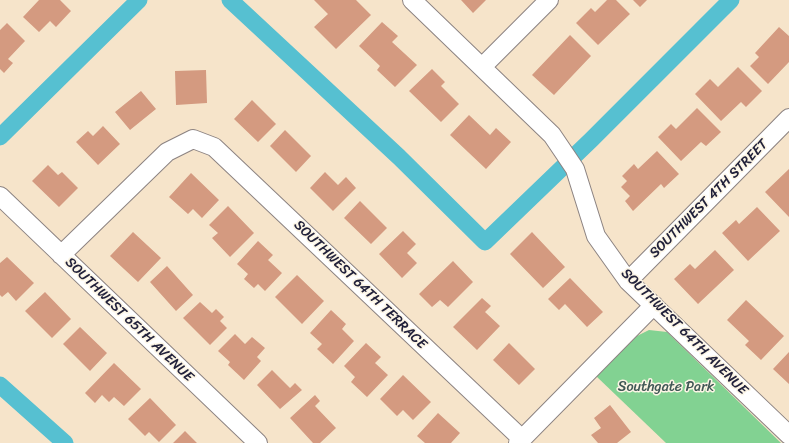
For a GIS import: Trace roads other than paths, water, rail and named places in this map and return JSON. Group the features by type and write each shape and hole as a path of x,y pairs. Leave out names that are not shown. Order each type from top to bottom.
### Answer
{"street":[{"name":"SOUTHWEST 64TH AVENUE","path":"412,0 552,135 575,169 596,236 628,281 789,435"},
{"path":"482,67 549,0"},
{"name":"SOUTHWEST 4TH STREET","path":"628,281 789,118"},
{"name":"SOUTHWEST 64TH TERRACE","path":"61,255 167,152 193,138 214,147 520,441"},
{"name":"SOUTHWEST 65TH AVENUE","path":"0,196 258,443"},
{"path":"520,441 654,305"}],"waterway":[{"path":"0,137 139,0"},
{"path":"230,0 399,157 485,242 591,140 731,0"},
{"path":"0,385 65,443"}],"park label":[{"name":"Southgate Park","path":"666,387"}]}
